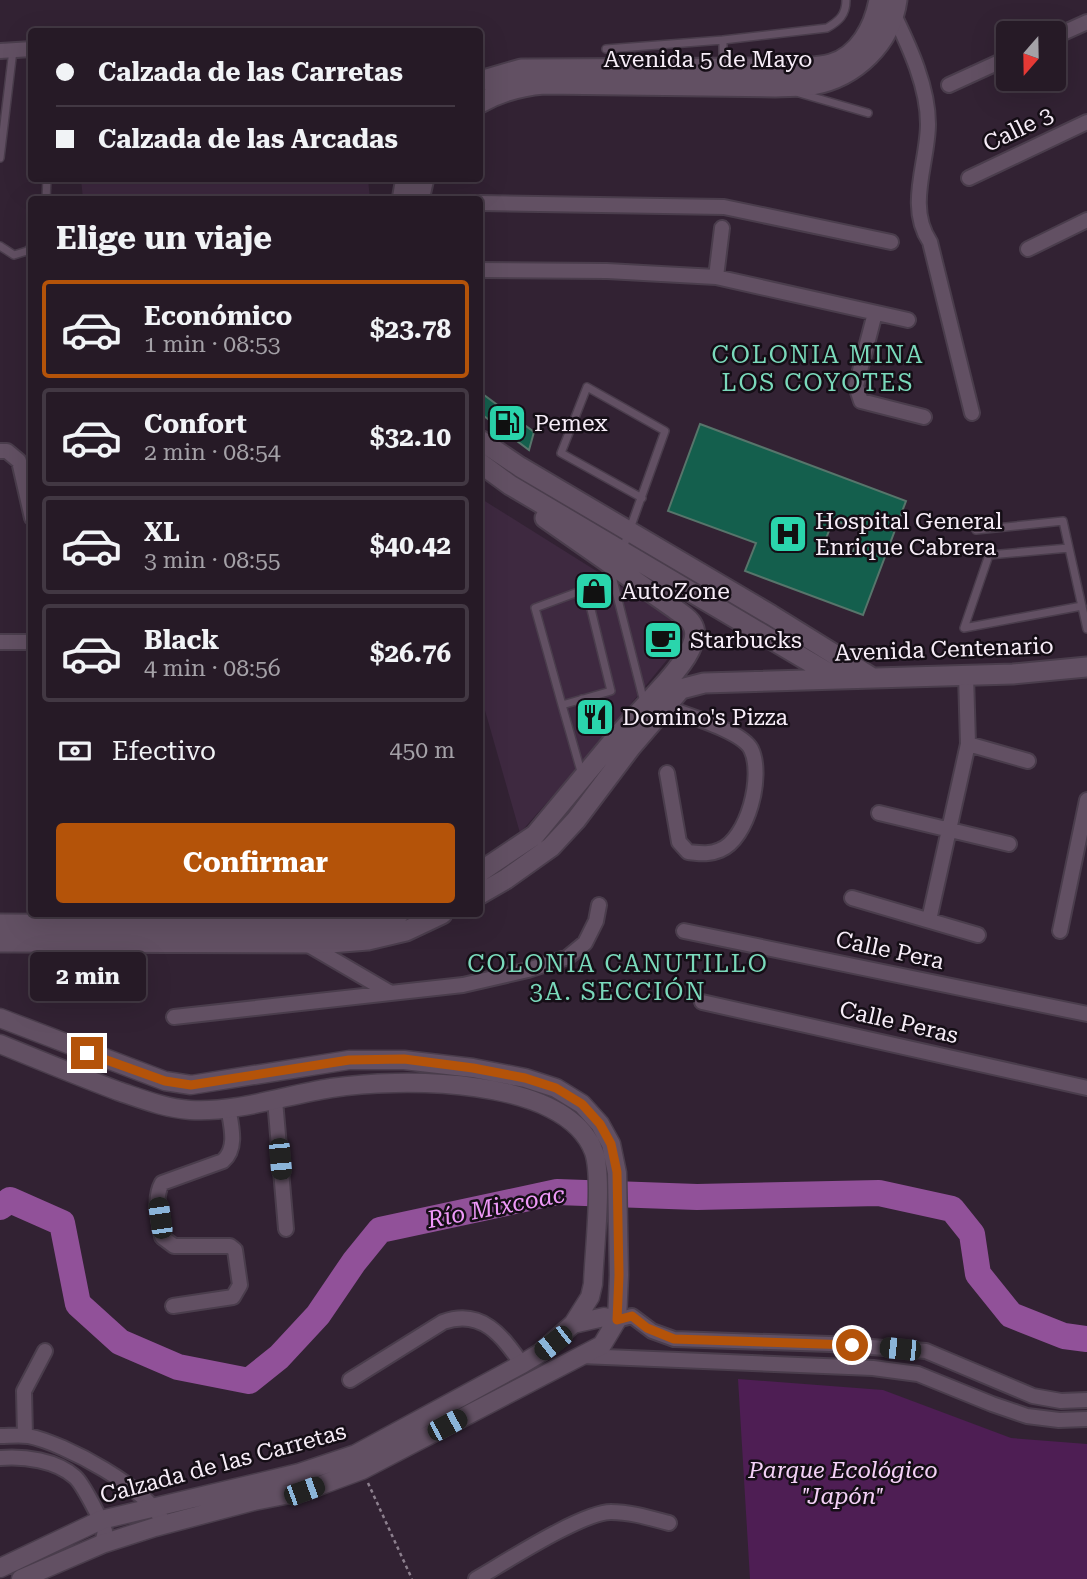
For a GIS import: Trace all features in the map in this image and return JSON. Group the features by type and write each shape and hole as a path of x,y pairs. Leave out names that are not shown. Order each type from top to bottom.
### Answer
{"main road":[{"name":"Avenida 5 de Mayo","path":"483,102 518,86 667,77 723,68 798,68 838,61 854,51 866,36 879,0"},
{"name":"Avenida 5 de Mayo","path":"483,80 521,69 667,77 775,87 811,86 847,73 871,54 896,8"},
{"path":"483,442 520,467 620,549 693,624 696,638 690,652 655,703"},
{"path":"483,465 510,485 837,678"},
{"path":"620,549 771,615 872,678"},
{"name":"Avenida Centenario","path":"483,870 536,835 618,735 655,703 679,691 704,683 966,675 1087,667"},
{"name":"Avenida Centenario","path":"483,892 551,847 576,820 644,731 655,703"},
{"path":"0,924 329,927 364,924 388,917"},
{"path":"329,927 368,940 407,931 436,917"},
{"path":"0,942 193,927 303,943 329,927"}],"street":[{"path":"896,8 925,99 928,125 918,198 923,228 930,242 972,413"},
{"path":"1066,32 1087,22"},
{"path":"6,51 28,49"},
{"path":"949,86 996,64"},
{"name":"Calle 3","path":"969,178 1087,122"},
{"path":"483,203 724,208 891,242"},
{"path":"1028,249 1087,220"},
{"path":"716,277 722,228"},
{"path":"483,271 607,271 716,277 908,320"},
{"path":"875,313 856,386 861,401 924,417"},
{"path":"0,451 7,451 19,461 28,500"},
{"path":"0,642 28,642"},
{"path":"929,920 968,744 966,675"},
{"path":"655,703 742,738 751,750 757,770 753,800 740,832 722,850 706,854 688,852 679,842 667,773"},
{"path":"968,744 1028,761"},
{"path":"1060,931 1087,800"},
{"path":"879,813 1009,844"},
{"path":"852,898 978,935"},
{"path":"174,1017 463,985 528,970 568,957 585,943 596,921 599,905"},
{"path":"283,925 303,943 389,992"},
{"name":"Calle Pera","path":"684,931 1087,1014"},
{"name":"Calle Peras","path":"702,1002 1087,1088"},
{"path":"0,1018 165,1081 191,1085 349,1060 404,1059 473,1068 525,1078 556,1088 582,1104 600,1124 611,1144 617,1172 617,1320 602,1345 580,1356"},
{"path":"0,1044 161,1106 192,1110 275,1100 330,1088 401,1082 517,1094 546,1105 567,1118 593,1150 598,1170 593,1284 590,1297 573,1324"},
{"path":"99,1084 109,1061"},
{"path":"275,1100 286,1229"},
{"path":"173,1306 233,1297 240,1286 235,1250 230,1246 174,1246 163,1237 157,1199 157,1191 162,1183 223,1161 230,1155 233,1143 228,1107"},
{"path":"573,1324 604,1317 617,1320 632,1316 658,1334 679,1340 830,1344 926,1352 1033,1396 1062,1401 1087,1400"},
{"path":"349,1380 455,1317 487,1323 522,1364"},
{"name":"Calzada de las Carretas","path":"0,1568 100,1520 299,1473 356,1454 522,1364 559,1338 573,1324"},
{"path":"25,1436 24,1391 45,1351"},
{"name":"Calzada de las Carretas","path":"22,1579 102,1544 164,1524 304,1491 362,1470 580,1356 873,1368 918,1374 1027,1416 1059,1420 1087,1419"},
{"path":"0,1437 25,1436 51,1443 78,1455 130,1486 159,1514 164,1524"},
{"path":"0,1458 26,1458 51,1464 76,1478 105,1531 102,1544"},
{"path":"476,1579 587,1517 609,1511 636,1514 669,1523"}],"lane":[{"path":"606,48 723,40 827,28 839,21 846,9 846,0"},
{"path":"723,40 723,68"},
{"path":"0,158 6,51"},
{"path":"775,87 868,113"},
{"path":"0,246 14,255 28,250"},
{"path":"642,498 561,453 587,387 665,431 642,498 620,549 655,703"},
{"path":"976,530 1063,522 1087,629"},
{"path":"1069,548 989,555 964,628 1082,607"},
{"path":"562,705 611,691 586,589 535,608 562,705 583,778"},
{"path":"582,699 584,713 600,729 618,735"}],"path":[{"path":"362,1470 412,1579"}],"shaded area":[{"path":"81,182 368,182 370,196 83,196"},
{"path":"483,500 684,626 685,636 675,650 589,755 520,833 483,704"}],"green space":[{"name":"Parque Ecológico \"Japón\"","path":"738,1379 883,1390 1011,1438 1087,1444 1087,1579 750,1579"}],"building":[{"name":"Pemex","path":"483,394 534,432 529,450 483,415"},
{"name":"Hospital General Enrique Cabrera","path":"700,424 906,501 863,615 745,571 756,543 668,511","holes":["833,520 861,530 851,557 823,547"]}],"waterway":[{"name":"Río Mixcoac","path":"0,1207 10,1200 62,1223 78,1304 120,1342 178,1367 249,1381 279,1357 318,1315 354,1262 380,1230 557,1192 697,1197 879,1193 952,1209 972,1234 978,1274 1011,1315 1064,1336 1087,1339"}],"place":[{"name":"Pemex","path":"507,423"},
{"name":"Hospital General Enrique Cabrera","path":"788,534"},
{"name":"AutoZone","path":"594,591"},
{"name":"Starbucks","path":"663,640"},
{"name":"Domino's Pizza","path":"595,717"}],"district":[{"name":"COLONIA MINA LOS COYOTES","path":"818,369"},
{"name":"COLONIA CANUTILLO 3A. SECCIÓN","path":"618,978"}],"route":[{"path":"87,1053 165,1081 191,1085 349,1060 404,1059 473,1068 525,1078 556,1088 582,1104 600,1124 611,1144 617,1172 617,1320 632,1316 647,1328 674,1339 852,1345"}]}
